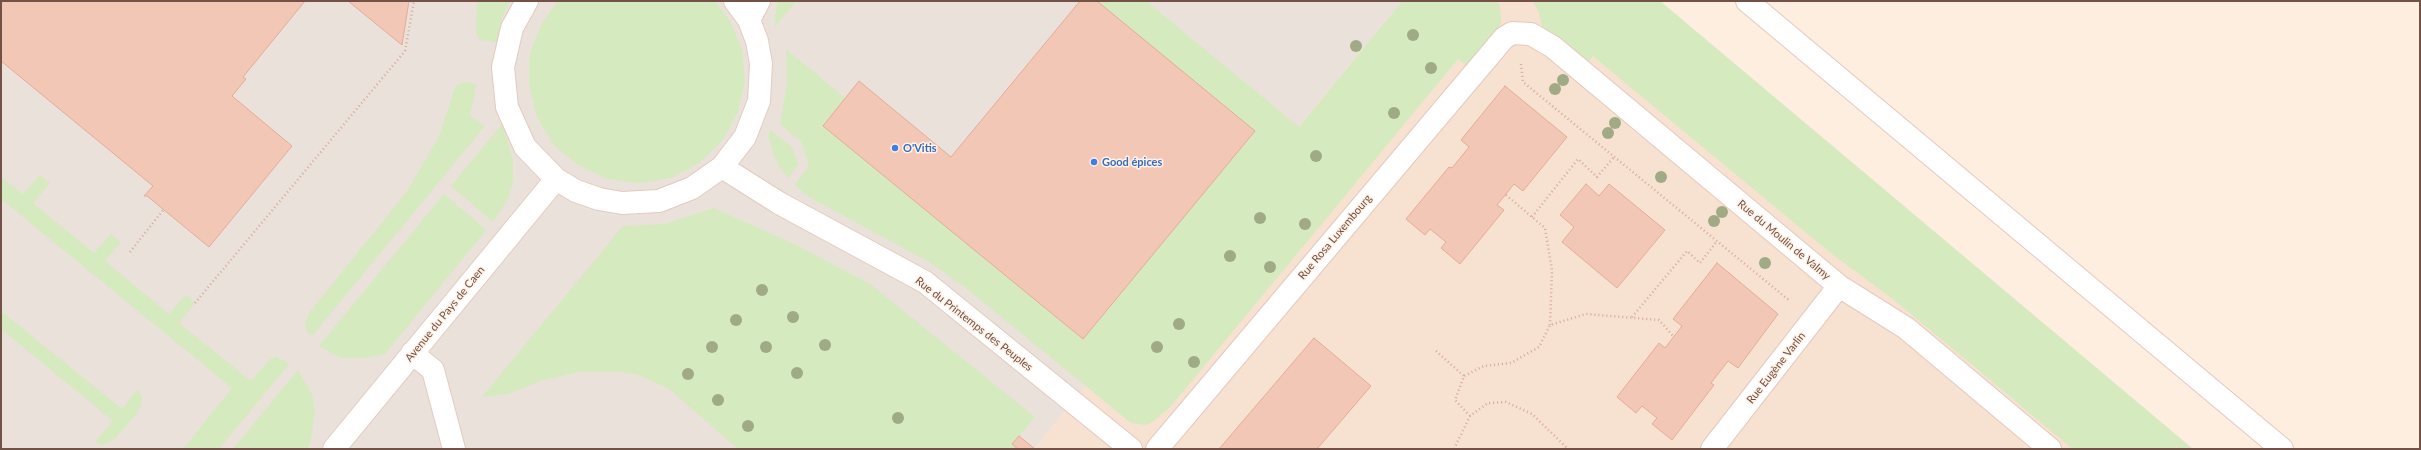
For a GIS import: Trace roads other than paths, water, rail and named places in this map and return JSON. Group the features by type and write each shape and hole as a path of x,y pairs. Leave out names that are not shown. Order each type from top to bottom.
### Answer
{"street":[{"path":"527,1 512,28 503,67 507,107 525,147 556,178 576,191 599,199 622,203 659,201 692,188 722,167 745,137 758,101 761,64 754,10 735,1"},
{"path":"1747,1 2282,449"},
{"name":"Rue Rosa Luxembourg","path":"1157,449 1504,38 1512,33 1518,33"},
{"name":"Rue du Moulin de Valmy","path":"1518,33 1531,34 1553,47 1838,286 1906,328 2050,449"},
{"name":"Rue du Printemps des Peuples","path":"722,167 779,203 925,282 1131,449"},
{"name":"Avenue du Pays de Caen","path":"334,449 556,178"},
{"name":"Rue Eugène Varlin","path":"1712,449 1838,286"},
{"path":"412,353 433,370 454,449"}],"place":[{"name":"O'Vitis","path":"895,148"},
{"name":"Good épices","path":"1094,162"}]}
